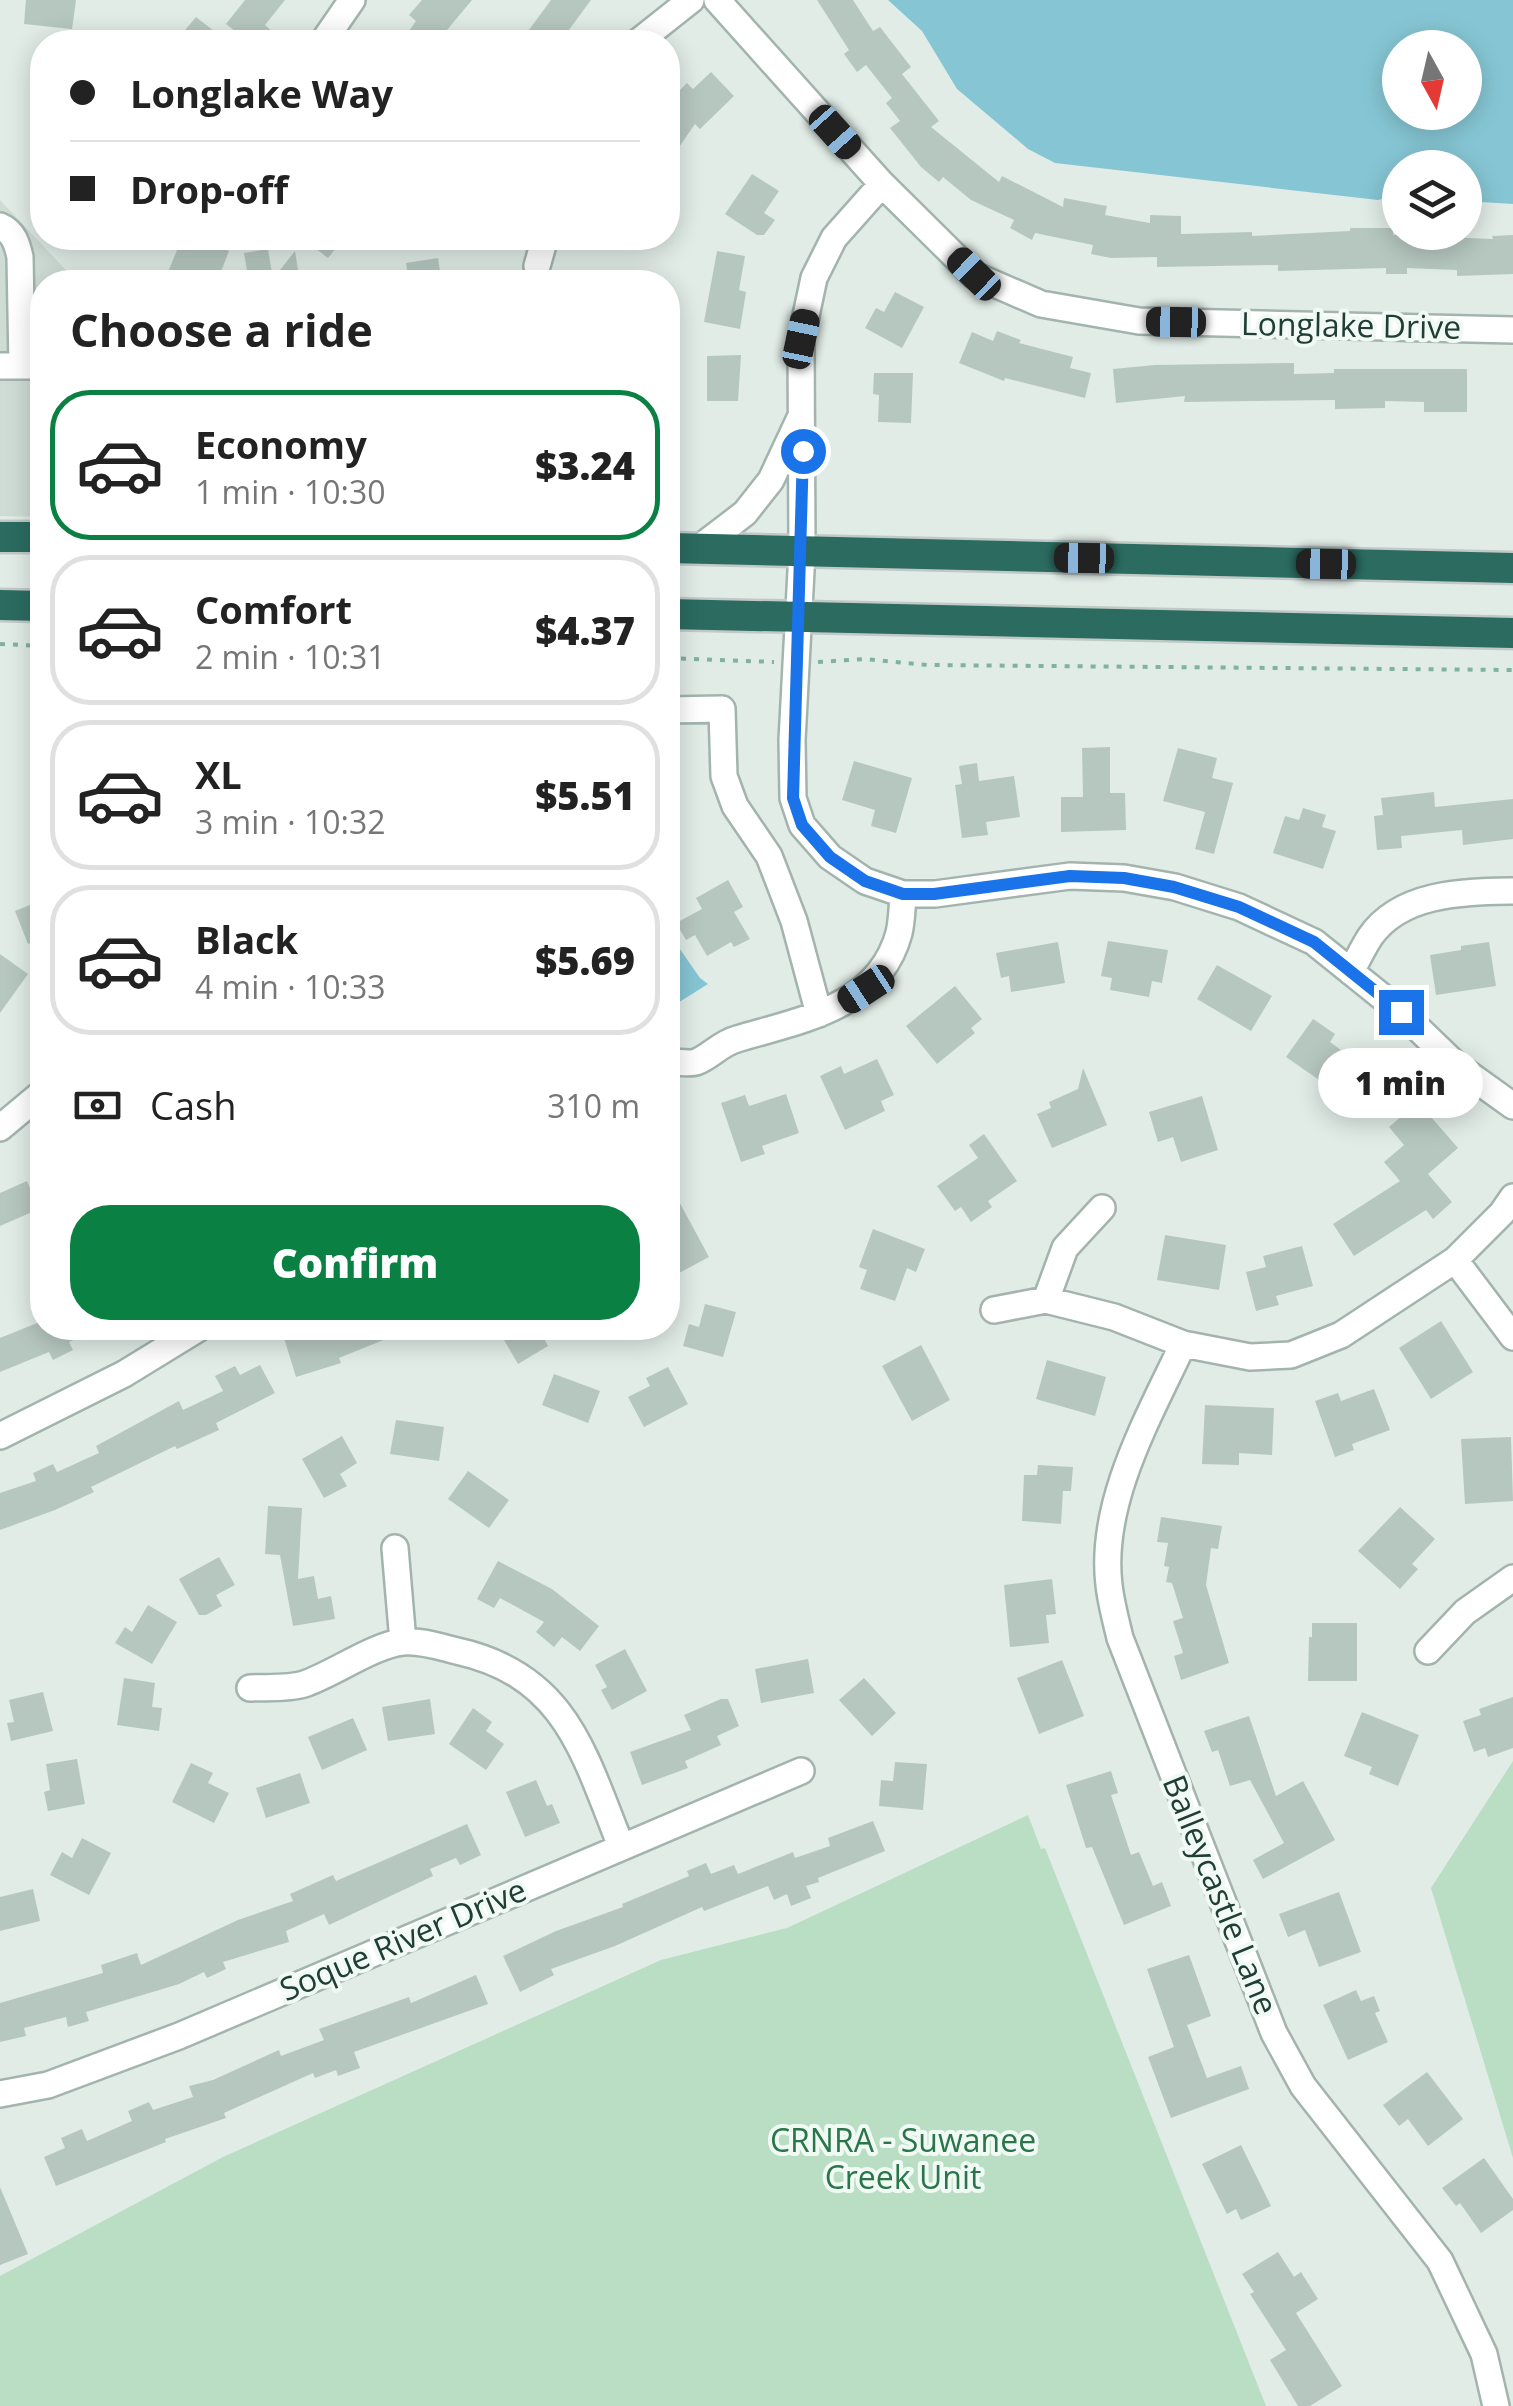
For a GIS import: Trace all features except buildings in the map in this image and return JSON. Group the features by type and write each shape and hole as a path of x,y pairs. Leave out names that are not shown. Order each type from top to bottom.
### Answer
{"highway":[{"path":"0,537 30,537"},
{"path":"680,548 1513,568"},
{"path":"0,605 30,606"},
{"path":"680,614 1513,633"}],"street":[{"path":"331,30 352,0"},
{"path":"653,30 692,0"},
{"name":"Longlake Drive","path":"716,0 882,184 974,274 1042,304 1138,322 1513,330"},
{"path":"882,184 834,238 814,278 801,339 802,552 794,663 793,798 802,825 830,857 865,881 903,894 934,894 1070,876 1124,878 1174,887 1239,907 1314,942 1401,1012 1456,1065 1513,1106"},
{"path":"0,226 8,229 16,241 20,258 21,366"},
{"path":"537,266 542,250"},
{"path":"698,549 746,512 770,480 802,414"},
{"path":"680,710 722,709 724,776 735,806 769,856 794,921 819,1014"},
{"path":"1351,972 1372,934 1428,898 1462,892 1513,892"},
{"path":"680,1062 696,1062 726,1042 819,1014 866,989 885,965 899,934 903,894"},
{"path":"0,1128 30,1103"},
{"path":"994,1310 1046,1300 1114,1317 1184,1344 1250,1357 1291,1355 1341,1335 1455,1260 1513,1197"},
{"path":"1046,1300 1065,1248 1102,1208"},
{"path":"1455,1260 1513,1337"},
{"path":"0,1436 124,1374 179,1340"},
{"name":"Balleycastle Lane","path":"1184,1344 1122,1474 1114,1512 1108,1583 1120,1638 1274,2033 1303,2086 1440,2261 1484,2354 1496,2406"},
{"path":"395,1548 403,1642"},
{"path":"1428,1650 1465,1612 1513,1578"},
{"path":"250,1688 301,1686 403,1642 432,1645 492,1661 522,1677 548,1698 568,1722 621,1846"},
{"name":"Soque River Drive","path":"0,2094 48,2084 178,2036 800,1771"}],"path":[{"path":"0,644 30,645"},
{"path":"680,658 794,663 865,659 928,666 1513,670"}],"shaded area":[{"path":"0,200 30,232 30,250 47,250 66,270 30,270 30,517 0,516"}],"green space":[{"path":"1513,1761 1513,2158 1431,1888"},
{"name":"CRNRA - Suwanee Creek Unit","path":"1028,1815 1041,1849 1045,1848 1266,2406 0,2406 0,2276 223,2157 661,1960 787,1928"}],"water":[{"path":"888,0 1513,0 1513,204 1482,202 1482,150 1382,150 1382,199 1378,200 1055,163 1028,149 957,89 922,31"},
{"path":"680,949 700,978 708,984 680,1002"}],"route":[{"path":"803,451 793,798 802,825 830,857 865,881 903,894 934,894 1070,876 1124,878 1174,887 1239,907 1314,942 1401,1012"}]}
